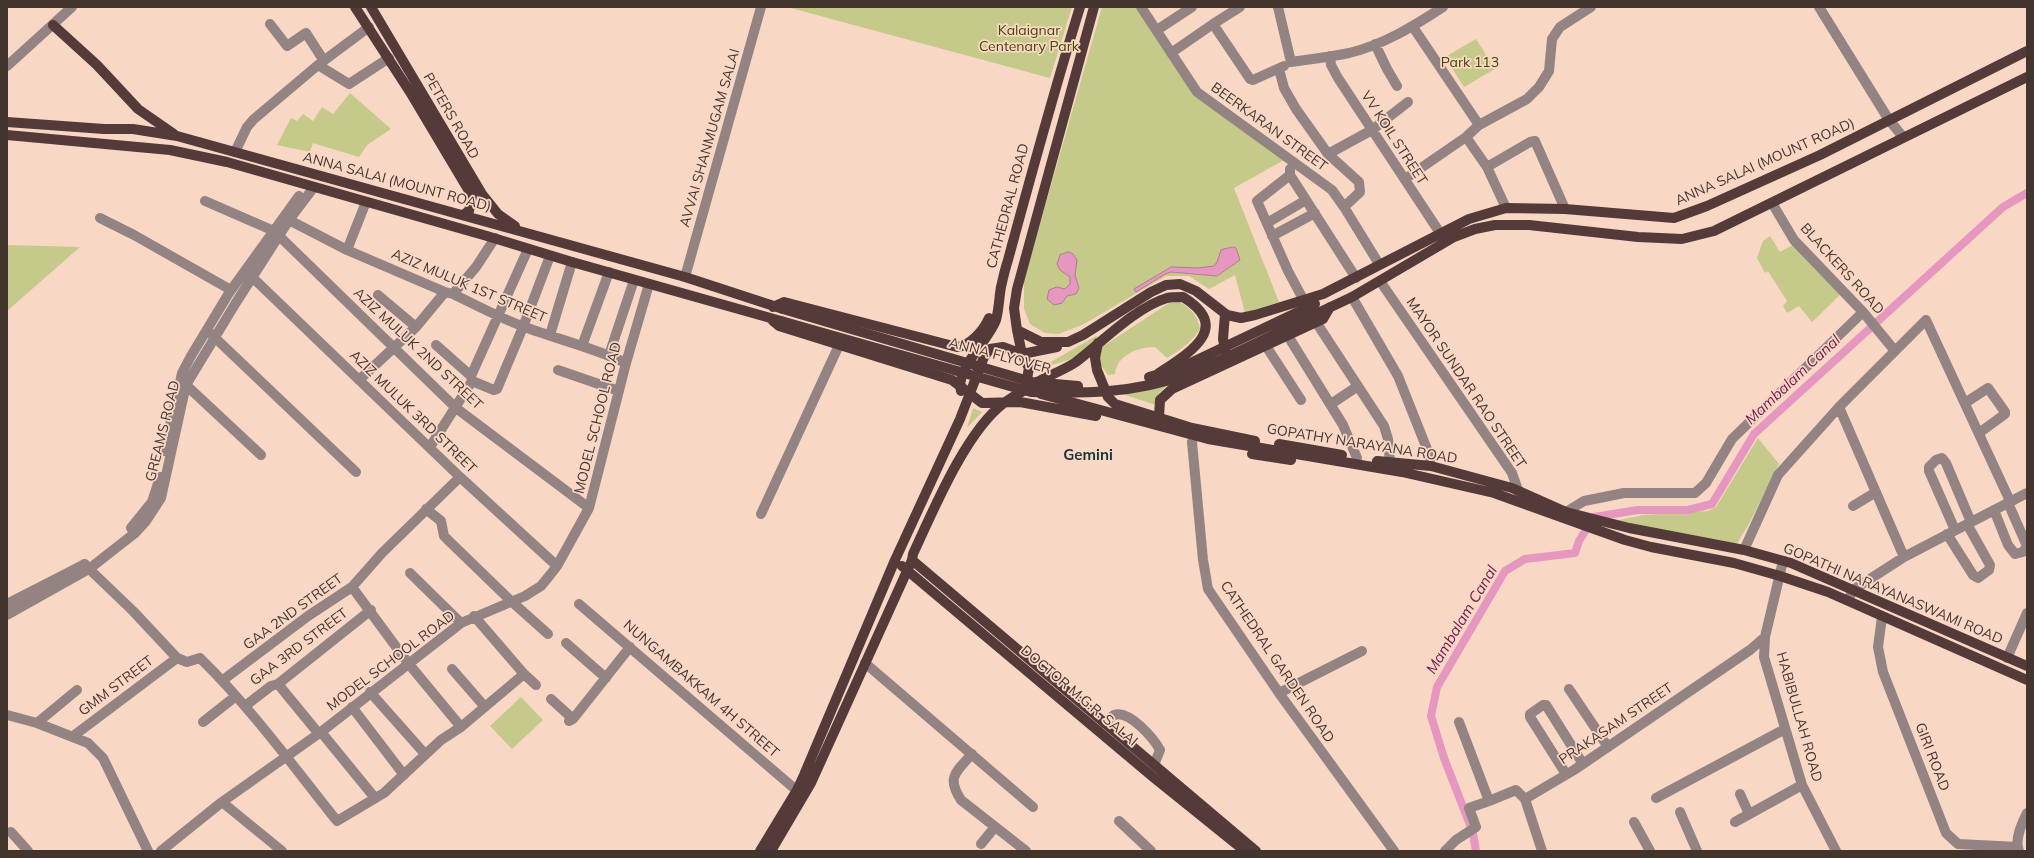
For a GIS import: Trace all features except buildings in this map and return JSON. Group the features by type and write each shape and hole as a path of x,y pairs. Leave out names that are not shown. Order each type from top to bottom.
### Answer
{"main road":[{"name":"PETERS ROAD","path":"355,7 389,58 411,84"},
{"path":"363,7 411,84"},
{"name":"PETERS ROAD","path":"371,7 411,84 446,143 498,214 519,230"},
{"name":"CATHEDRAL ROAD","path":"956,382 996,320 1001,286 1051,98 1080,7"},
{"path":"1028,391 1029,368 1022,354 1014,308 1017,289 1094,7"},
{"path":"53,25 97,65 138,109 177,136"},
{"name":"ANNA SALAI (MOUNT ROAD)","path":"1323,294 1469,219 1506,208 1565,209 1674,218 1702,208 1820,155 2027,51"},
{"path":"1380,281 1454,237 1475,229 1495,225 1528,225 1638,237 1682,239 1714,231 2027,77"},
{"path":"138,109 148,130"},
{"name":"ANNA SALAI (MOUNT ROAD)","path":"7,122 104,129 148,130 177,136 686,277 778,308"},
{"path":"132,146 133,129"},
{"name":"ANNA SALAI (MOUNT ROAD)","path":"7,135 170,150 227,162 495,238 550,256 769,317"},
{"name":"PETERS ROAD","path":"446,143 472,196 469,210 463,215"},
{"name":"ANNA FLYOVER","path":"778,308 1032,382 1062,386 1093,387 1154,376 1180,368 1330,307 1352,297 1380,281"},
{"path":"800,793 822,733 895,560 965,406 984,357 990,349 1003,347 1022,354 1054,348 1083,335 1151,292 1166,285 1180,284 1196,291 1225,314 1241,318 1323,294"},
{"path":"965,406 956,382 963,347 986,325 1001,286"},
{"name":"ANNA FLYOVER","path":"1028,391 1095,392 1125,389 1184,375 1316,313 1323,294"},
{"path":"765,850 800,793 835,731 916,548 954,471 981,426 1003,403 1028,391 1043,378 1074,363 1098,343 1146,308 1167,298 1182,297 1201,312 1204,321 1205,334 1200,342 1154,376"},
{"path":"778,308 784,302 924,340 963,347"},
{"path":"1159,417 1160,400 1165,394 1227,363 1288,336 1316,313"},
{"path":"1225,314 1223,339 1227,363"},
{"path":"769,317 779,326 840,343 956,382 982,403 1020,402 1091,414 1221,449 1302,462 1318,457 1402,472 1494,493 1523,504 1580,520"},
{"name":"ANNA FLYOVER","path":"769,317 1028,391 1208,439 1318,457"},
{"path":"1017,330 1042,342 1068,342"},
{"name":"GOPATHY NARAYANA ROAD","path":"1098,343 1095,358 1108,397 1115,404 1221,435 1311,448 1357,458 1431,466 1519,491 1566,512 1580,520"},
{"name":"GOPATHI NARAYANASWAMI ROAD","path":"1580,520 1744,550 1783,561 2027,666"},
{"name":"GOPATHI NARAYANASWAMI ROAD","path":"1580,520 1604,534 1652,547 1713,559 1780,576 1848,600 1882,617 2027,680"},
{"path":"1713,559 1716,545"},
{"name":"DOCTOR M.G.R. SALAI","path":"895,560 1154,777 1245,851"},
{"name":"DOCTOR M.G.R. SALAI","path":"912,560 1256,851"},
{"path":"822,733 835,731"}],"street":[{"path":"7,66 72,7"},
{"name":"AVVAI SHANMUGAM SALAI","path":"686,277 761,7"},
{"name":"BEERKARAN STREET","path":"1141,7 1197,92 1332,190 1379,264"},
{"path":"1156,30 1192,7"},
{"path":"1171,53 1240,7"},
{"path":"1278,7 1291,62"},
{"path":"1214,24 1250,79 1254,80 1291,62 1350,53 1375,44 1413,27 1442,7"},
{"path":"1405,179 1466,137 1479,125 1518,105 1539,87 1549,71 1552,39 1560,27 1591,7"},
{"path":"1819,7 1889,120 1903,137"},
{"path":"270,24 287,46 306,33 321,63 349,84 389,58"},
{"path":"235,152 247,127 254,119 321,63 369,27"},
{"path":"1413,27 1479,125"},
{"path":"1375,44 1397,86"},
{"name":"VV KOIL STREET","path":"1330,56 1331,65 1338,78 1440,233"},
{"path":"1279,69 1284,88 1296,109 1328,154 1359,182 1360,192 1344,207"},
{"path":"1328,154 1372,130 1408,102"},
{"path":"1466,137 1487,167 1506,208"},
{"path":"1487,167 1530,142 1535,141 1565,209"},
{"path":"1291,160 1290,175 1356,278"},
{"path":"1290,175 1257,201 1272,236 1303,299"},
{"name":"GREAMS ROAD","path":"7,614 86,567 135,533 146,521 161,498 186,385 252,277 276,234 289,220 311,186"},
{"name":"GREAMS ROAD","path":"7,604 86,567 132,527 152,502 160,476 168,429 182,373 206,329 231,290 276,234 311,186"},
{"path":"1267,223 1306,200"},
{"path":"205,201 276,234"},
{"path":"347,250 366,202"},
{"name":"BLACKERS ROAD","path":"1772,203 1794,240 1863,312 1894,351"},
{"path":"1272,236 1315,213"},
{"path":"100,218 134,235 231,290"},
{"name":"AZIZ MULUK 1ST STREET","path":"289,220 347,250 449,293 523,327 550,334 609,355 626,363"},
{"name":"AZIZ MULUK 2ND STREET","path":"276,234 456,408 589,508"},
{"path":"360,380 394,349 476,267 495,238"},
{"path":"430,448 456,408 472,379 528,249"},
{"path":"436,345 472,379 494,390 497,389 523,327 550,256"},
{"path":"550,334 572,262"},
{"path":"582,346 609,272"},
{"name":"AZIZ MULUK 3RD STREET","path":"252,277 460,477 557,566"},
{"path":"609,355 634,280"},
{"name":"MAYOR SUNDAR RAO STREET","path":"1380,281 1512,473 1523,504"},
{"name":"MODEL SCHOOL ROAD","path":"161,851 222,802 320,733 370,692 460,623 525,596 540,586 557,566 589,508 626,363 649,284"},
{"path":"378,295 416,327"},
{"path":"1352,297 1398,376 1425,444 1431,466"},
{"path":"1566,512 1584,501 1624,493 1695,493 1706,483 1732,439 1863,312"},
{"path":"1316,313 1358,386 1384,426 1388,439 1390,462"},
{"path":"1744,550 1778,475 1839,407 1926,320 1979,433 2009,502 2027,546 2023,552 2015,554 2008,545 1994,510"},
{"path":"206,329 356,472"},
{"path":"1288,336 1343,425 1357,458"},
{"path":"761,514 840,343"},
{"path":"1266,346 1301,400"},
{"path":"558,370 619,391"},
{"path":"186,385 261,455"},
{"path":"1331,404 1358,386"},
{"path":"1965,403 1988,388 2005,412 2005,414 1979,433"},
{"path":"1839,407 1904,557"},
{"name":"CATHEDRAL GARDEN ROAD","path":"1192,442 1208,589 1279,693 1394,851"},
{"path":"1942,458 1946,463 1969,523 1990,565 1989,570 1978,578 1973,575 1951,532 1929,471 1929,467 1936,460 1942,458"},
{"name":"GAA 2ND STREET","path":"223,680 308,616 352,588 382,553 460,477"},
{"path":"1853,506 1876,492"},
{"path":"1848,600 1853,590 1904,557 2027,493"},
{"path":"426,509 441,521 444,536 511,601 548,634"},
{"name":"HABIBULLAH ROAD","path":"1783,561 1765,637 1764,657 1802,785 1836,851"},
{"path":"86,567 133,611 177,658 187,662 200,658 223,680 337,821 384,793 441,740 461,727 524,674"},
{"path":"410,573 460,623"},
{"path":"352,588 371,610 408,664 461,727"},
{"name":"NUNGAMBAKKAM 4H STREET","path":"579,604 800,793"},
{"name":"GAA 3RD STREET","path":"245,706 271,686 278,684 371,610"},
{"path":"2007,658 2027,613"},
{"path":"474,616 524,674 536,685"},
{"name":"GIRI ROAD","path":"1882,617 1878,647 1883,672 1946,833 1958,844 2018,849 2022,825 2027,813"},
{"name":"PRAKASAM STREET","path":"1525,799 1583,764 1750,650 1765,637"},
{"path":"566,643 606,678"},
{"path":"551,698 571,720 630,647"},
{"path":"1279,693 1362,651"},
{"name":"GMM STREET","path":"72,737 177,658"},
{"path":"865,663 1033,807"},
{"path":"452,669 484,707"},
{"path":"278,684 375,798"},
{"path":"1569,689 1608,747"},
{"path":"37,723 77,690"},
{"path":"370,692 425,754"},
{"path":"203,722 236,696"},
{"path":"1566,774 1530,717 1530,714 1543,705 1546,705 1583,764"},
{"path":"352,707 404,774"},
{"path":"1104,723 1114,715 1119,714 1132,719 1155,741 1160,750 1154,765"},
{"path":"7,715 37,723 88,743 103,758 148,851"},
{"path":"1459,722 1489,801"},
{"path":"1656,798 1785,729"},
{"path":"972,754 954,774 952,782 954,790 960,800 1026,851"},
{"path":"1735,822 1802,785"},
{"path":"1445,851 1456,840 1476,827 1469,808 1516,790 1525,799 1542,851"},
{"path":"1740,794 1749,814"},
{"path":"222,802 282,851"},
{"path":"1680,812 1697,851"},
{"path":"1119,821 1151,851"},
{"path":"1634,822 1650,851"},
{"path":"981,844 995,827"},
{"path":"11,832 28,851"},
{"path":"1456,840 1458,851"}],"green space":[{"name":"Kalaignar Centenary Park","path":"787,7 1072,7 1050,78"},
{"path":"1102,7 1135,7 1194,94 1284,160 1234,188 1279,302 1245,313 1235,275 1209,289 1189,276 1166,276 1084,324 1059,334 1045,333 1030,324 1024,309 1024,280"},
{"name":"Park 113","path":"1476,39 1495,69 1464,87 1445,57"},
{"path":"350,93 391,129 367,145 359,157 313,143 310,152 277,145 291,118 297,121 303,114 313,121 322,107 333,114"},
{"path":"1770,236 1780,252 1794,244 1842,293 1812,322 1799,306 1787,313 1783,306 1787,301 1768,271 1765,273 1757,258 1763,241"},
{"path":"7,245 80,247 7,311"},
{"path":"1179,302 1191,310 1197,320 1200,329 1193,338 1181,349 1167,358 1155,347 1148,347 1129,353 1120,362 1115,374 1108,375 1097,360 1102,347 1169,303"},
{"path":"1096,336 1099,337 1077,357 1037,370"},
{"path":"1170,382 1159,393 1156,405 1119,393"},
{"path":"973,408 982,412 967,428"},
{"path":"1758,438 1779,464 1749,524 1736,545 1614,521 1644,515 1708,511 1716,507"},
{"path":"521,697 543,720 512,749 490,726"}],"shaded area":[{"path":"1233,247 1236,248 1240,260 1217,276 1171,272 1165,274 1136,292 1134,289 1171,267 1198,268 1214,266 1221,250"},
{"path":"1069,252 1073,254 1077,260 1075,275 1079,288 1076,294 1067,296 1062,303 1054,305 1047,299 1049,290 1057,287 1065,289 1070,284 1070,277 1060,270 1057,264 1060,255"}],"waterway":[{"name":"Mambalam Canal","path":"1470,825 1444,758 1431,716 1437,687 1505,571 1525,559 1575,553 1579,541 1594,517 1638,510 1688,510 1712,504 1754,434 2003,207 2027,193"},
{"name":"Mambalam Canal","path":"1473,834 1476,851"}],"district":[{"name":"Gemini","path":"1088,455"}]}
